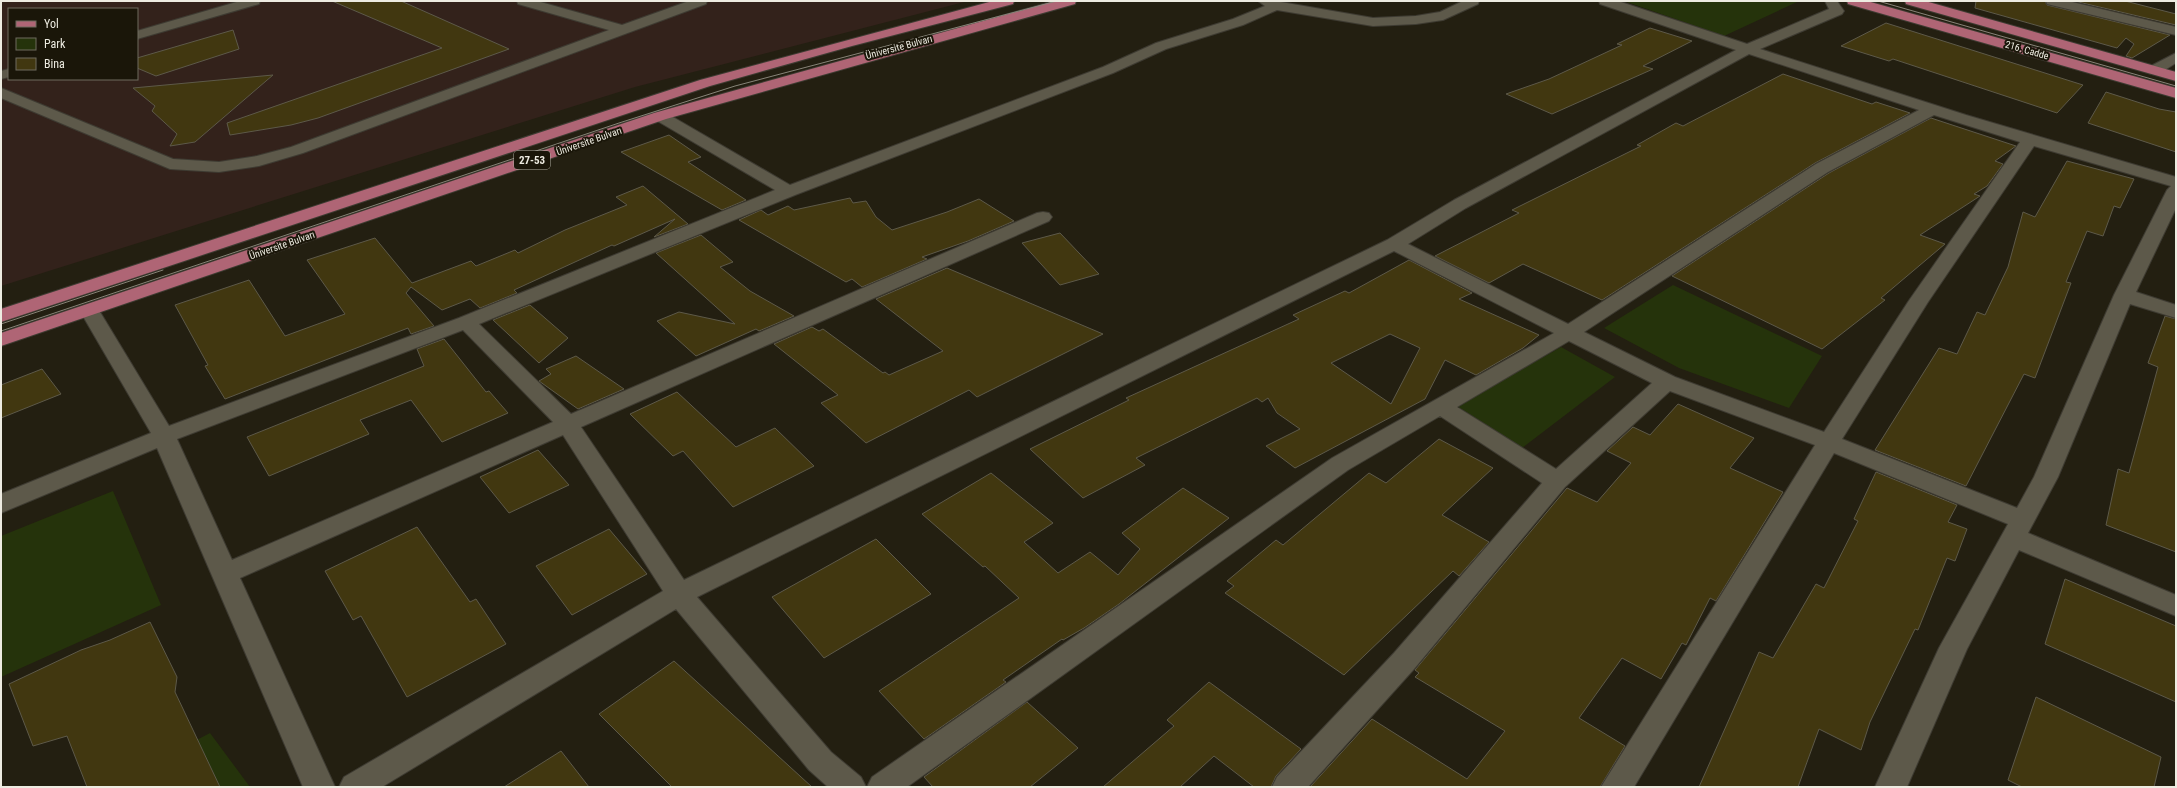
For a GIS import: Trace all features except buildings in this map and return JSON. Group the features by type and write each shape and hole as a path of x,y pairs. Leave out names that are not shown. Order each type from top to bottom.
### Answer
{"main road":[{"name":"Üniversite Bulvarı","path":"1,316 705,83 847,43 1008,1"},
{"name":"Üniversite Bulvarı","path":"1,340 660,116 822,68 1070,1"},
{"path":"1841,1 1878,8"},
{"path":"1853,1 1878,8"},
{"name":"216. Cadde","path":"1911,1 2176,77"},
{"name":"216. Cadde","path":"1878,8 2176,93"}],"street":[{"path":"138,36 254,1"},
{"path":"523,1 623,30"},
{"path":"1,93 170,164 219,167 259,160 297,150 701,1"},
{"path":"1,504 164,436 466,322 789,191 1108,70 1161,46 1238,22 1270,4 1373,22 1416,20 1443,16 1473,1"},
{"path":"1605,1 1746,50 1930,110 2176,182"},
{"path":"355,787 679,594 1394,244 1460,204 1746,50 1837,11 1831,1"},
{"path":"2052,1 2077,4 2176,31"},
{"path":"2154,70 2176,57"},
{"path":"882,787 1340,464 1570,332 1822,168 1930,110"},
{"path":"660,116 789,191"},
{"path":"1617,787 1671,704 1829,442 1902,325 2029,140"},
{"path":"1891,787 1953,648 2046,477 2124,295 2176,190"},
{"path":"224,574 567,423 1043,217"},
{"path":"1394,244 1667,382 1829,442 2018,529 2176,606"},
{"path":"2124,295 2176,312"},
{"path":"90,310 164,436 319,787"},
{"path":"466,322 567,423 679,594 820,761 850,787"},
{"path":"1288,787 1404,661 1556,481 1667,382"},
{"path":"1440,406 1556,481"}],"shaded area":[{"path":"1,1 968,1 635,87 1,286"}],"green space":[{"path":"1624,1 1795,1 1797,2 1724,36"},
{"path":"1673,285 1822,356 1789,408 1679,368 1604,328"},
{"path":"1561,347 1615,377 1522,448 1457,406"},
{"path":"113,491 161,605 1,677 1,536"},
{"path":"210,733 250,787 107,787"}],"tram line":[{"path":"1,331 619,123 735,86 1057,1"},
{"path":"1878,1 2176,86"},
{"path":"1,324 163,270"}]}
